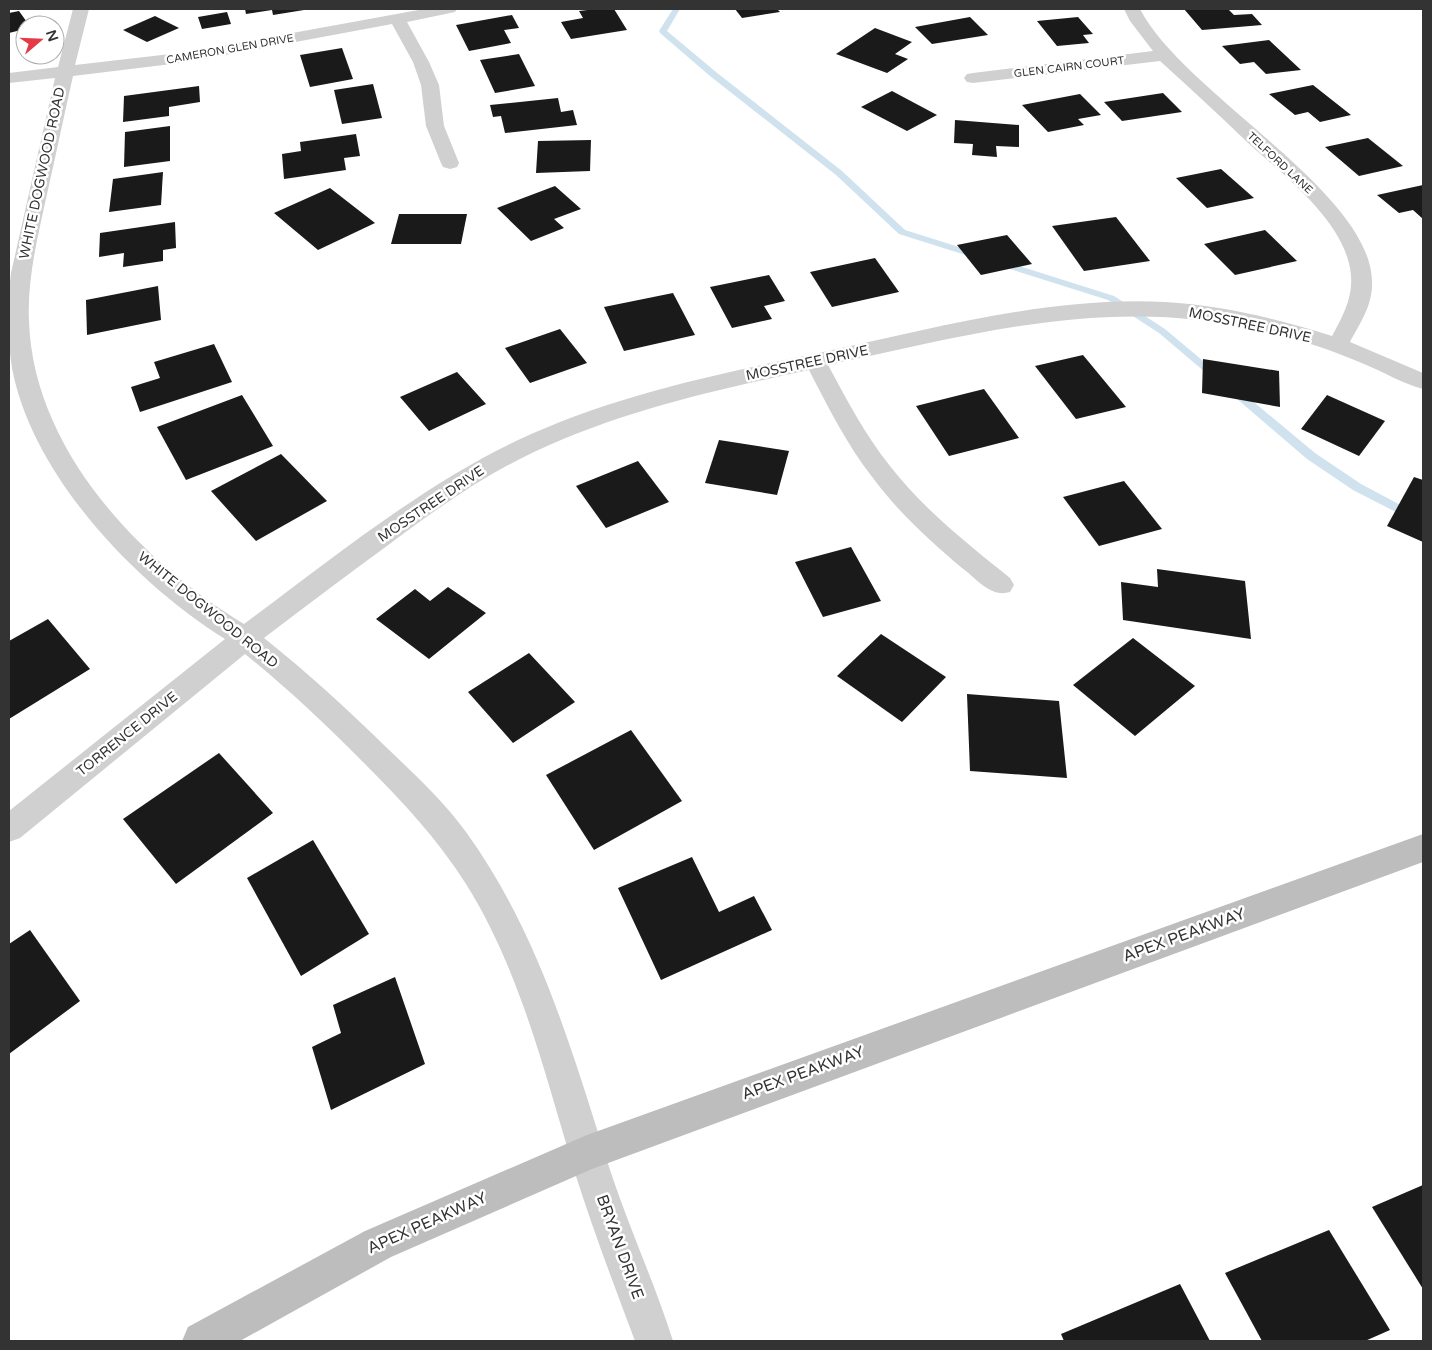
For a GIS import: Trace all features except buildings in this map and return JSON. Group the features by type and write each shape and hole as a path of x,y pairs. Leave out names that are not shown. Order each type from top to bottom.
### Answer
{"main road":[{"name":"APEX PEAKWAY","path":"202,1341 378,1244 587,1153 1423,848"}],"street":[{"name":"WHITE DOGWOOD ROAD","path":"81,9 18,243 20,357 29,392 41,425 56,454 110,527 149,565 207,613 245,638 337,717 411,790 455,841 488,894 532,982 570,1092 587,1153"},
{"name":"CAMERON GLEN DRIVE","path":"9,78 188,57 449,9"},
{"name":"TELFORD LANE","path":"1132,9 1143,29 1164,55 1312,192 1329,209 1346,234 1357,259 1362,285 1359,301 1338,344"},
{"path":"397,19 421,62 430,85 434,126 450,163"},
{"name":"GLEN CAIRN COURT","path":"974,78 1164,55"},
{"name":"MOSSTREE DRIVE","path":"245,638 422,508 480,470 529,445 582,422 637,403 815,361 1018,317 1069,310 1105,308 1172,310 1214,315 1274,327 1338,344 1385,362 1423,382"},
{"path":"815,361 869,455 901,496 951,544 1001,585"},
{"name":"TORRENCE DRIVE","path":"9,829 245,638"},
{"name":"BRYAN DRIVE","path":"587,1153 654,1341"}],"waterway":[{"path":"676,9 663,31 713,74 839,173 902,232 978,256"},
{"path":"1000,263 1111,298 1162,331 1216,376"},
{"path":"1233,390 1311,456 1357,487 1423,522"}]}
